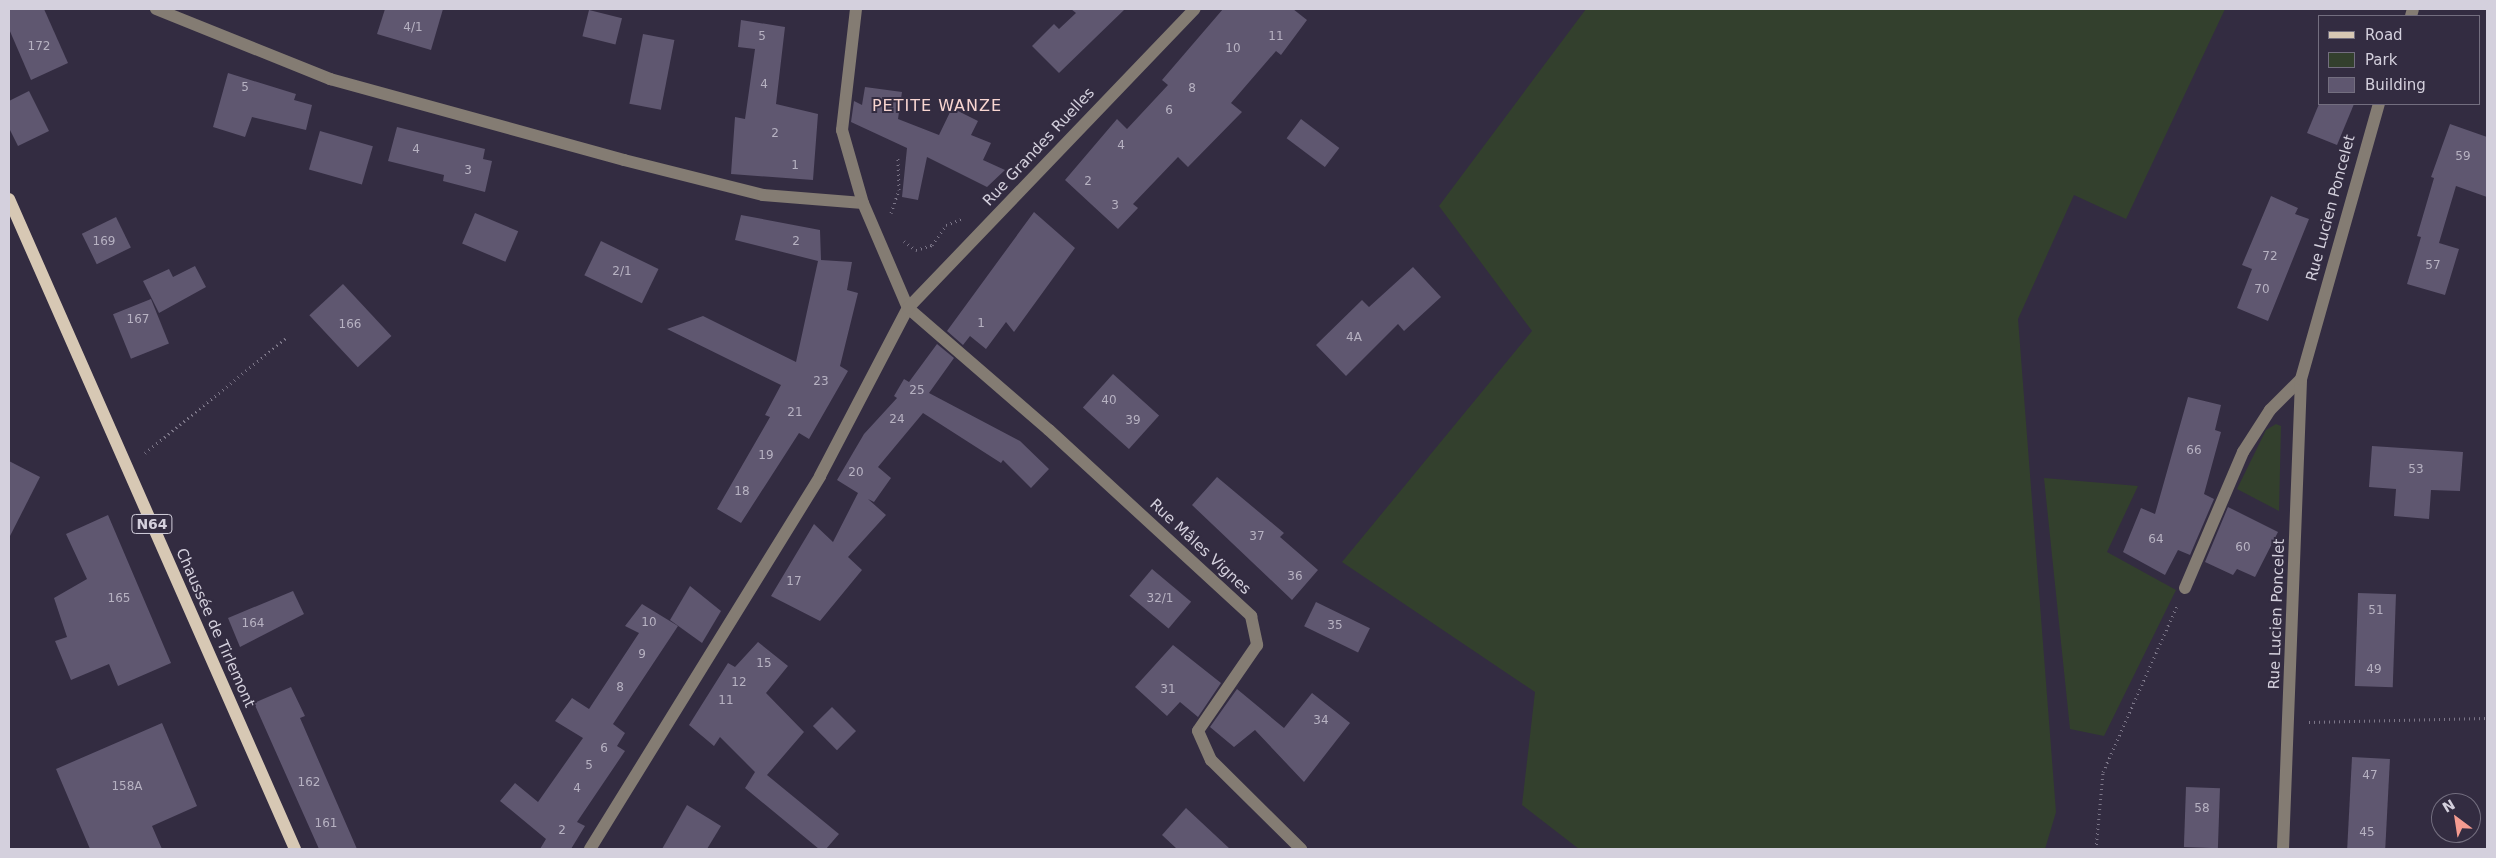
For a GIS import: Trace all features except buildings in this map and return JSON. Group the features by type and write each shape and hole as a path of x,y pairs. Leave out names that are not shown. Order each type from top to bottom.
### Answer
{"main road":[{"name":"Chaussée de Tirlemont","path":"9,199 295,849"}],"street":[{"path":"156,9 330,79 624,160 764,195 863,203"},
{"path":"856,9 842,130 863,203 908,308"},
{"name":"Rue Grandes Ruelles","path":"590,849 820,476 908,308 1195,9"},
{"name":"Rue Lucien Poncelet","path":"2283,849 2302,379 2379,105"},
{"name":"Rue Mâles Vignes","path":"908,308 1049,430 1251,616 1257,645 1198,731 1211,760 1301,849"},
{"path":"2185,588 2243,452 2270,410 2302,379"}],"path":[{"path":"893,220 891,211 899,190 898,156"},
{"path":"902,237 916,250 932,245 946,225 968,216 984,228"},
{"path":"127,468 287,338"},
{"path":"2096,849 2103,772 2185,588"},
{"path":"2289,722 2487,718"}],"green space":[{"path":"1586,9 2225,9 2126,219 2074,195 2018,319 2056,812 2045,849 1579,849 1522,805 1535,692 1342,562 1532,331 1439,206"},
{"path":"2276,424 2281,426 2279,511 2237,489 2266,430"},
{"path":"2044,478 2138,486 2107,552 2176,590 2104,736 2070,729"}],"district":[{"name":"PETITE WANZE","path":"937,106"}]}
